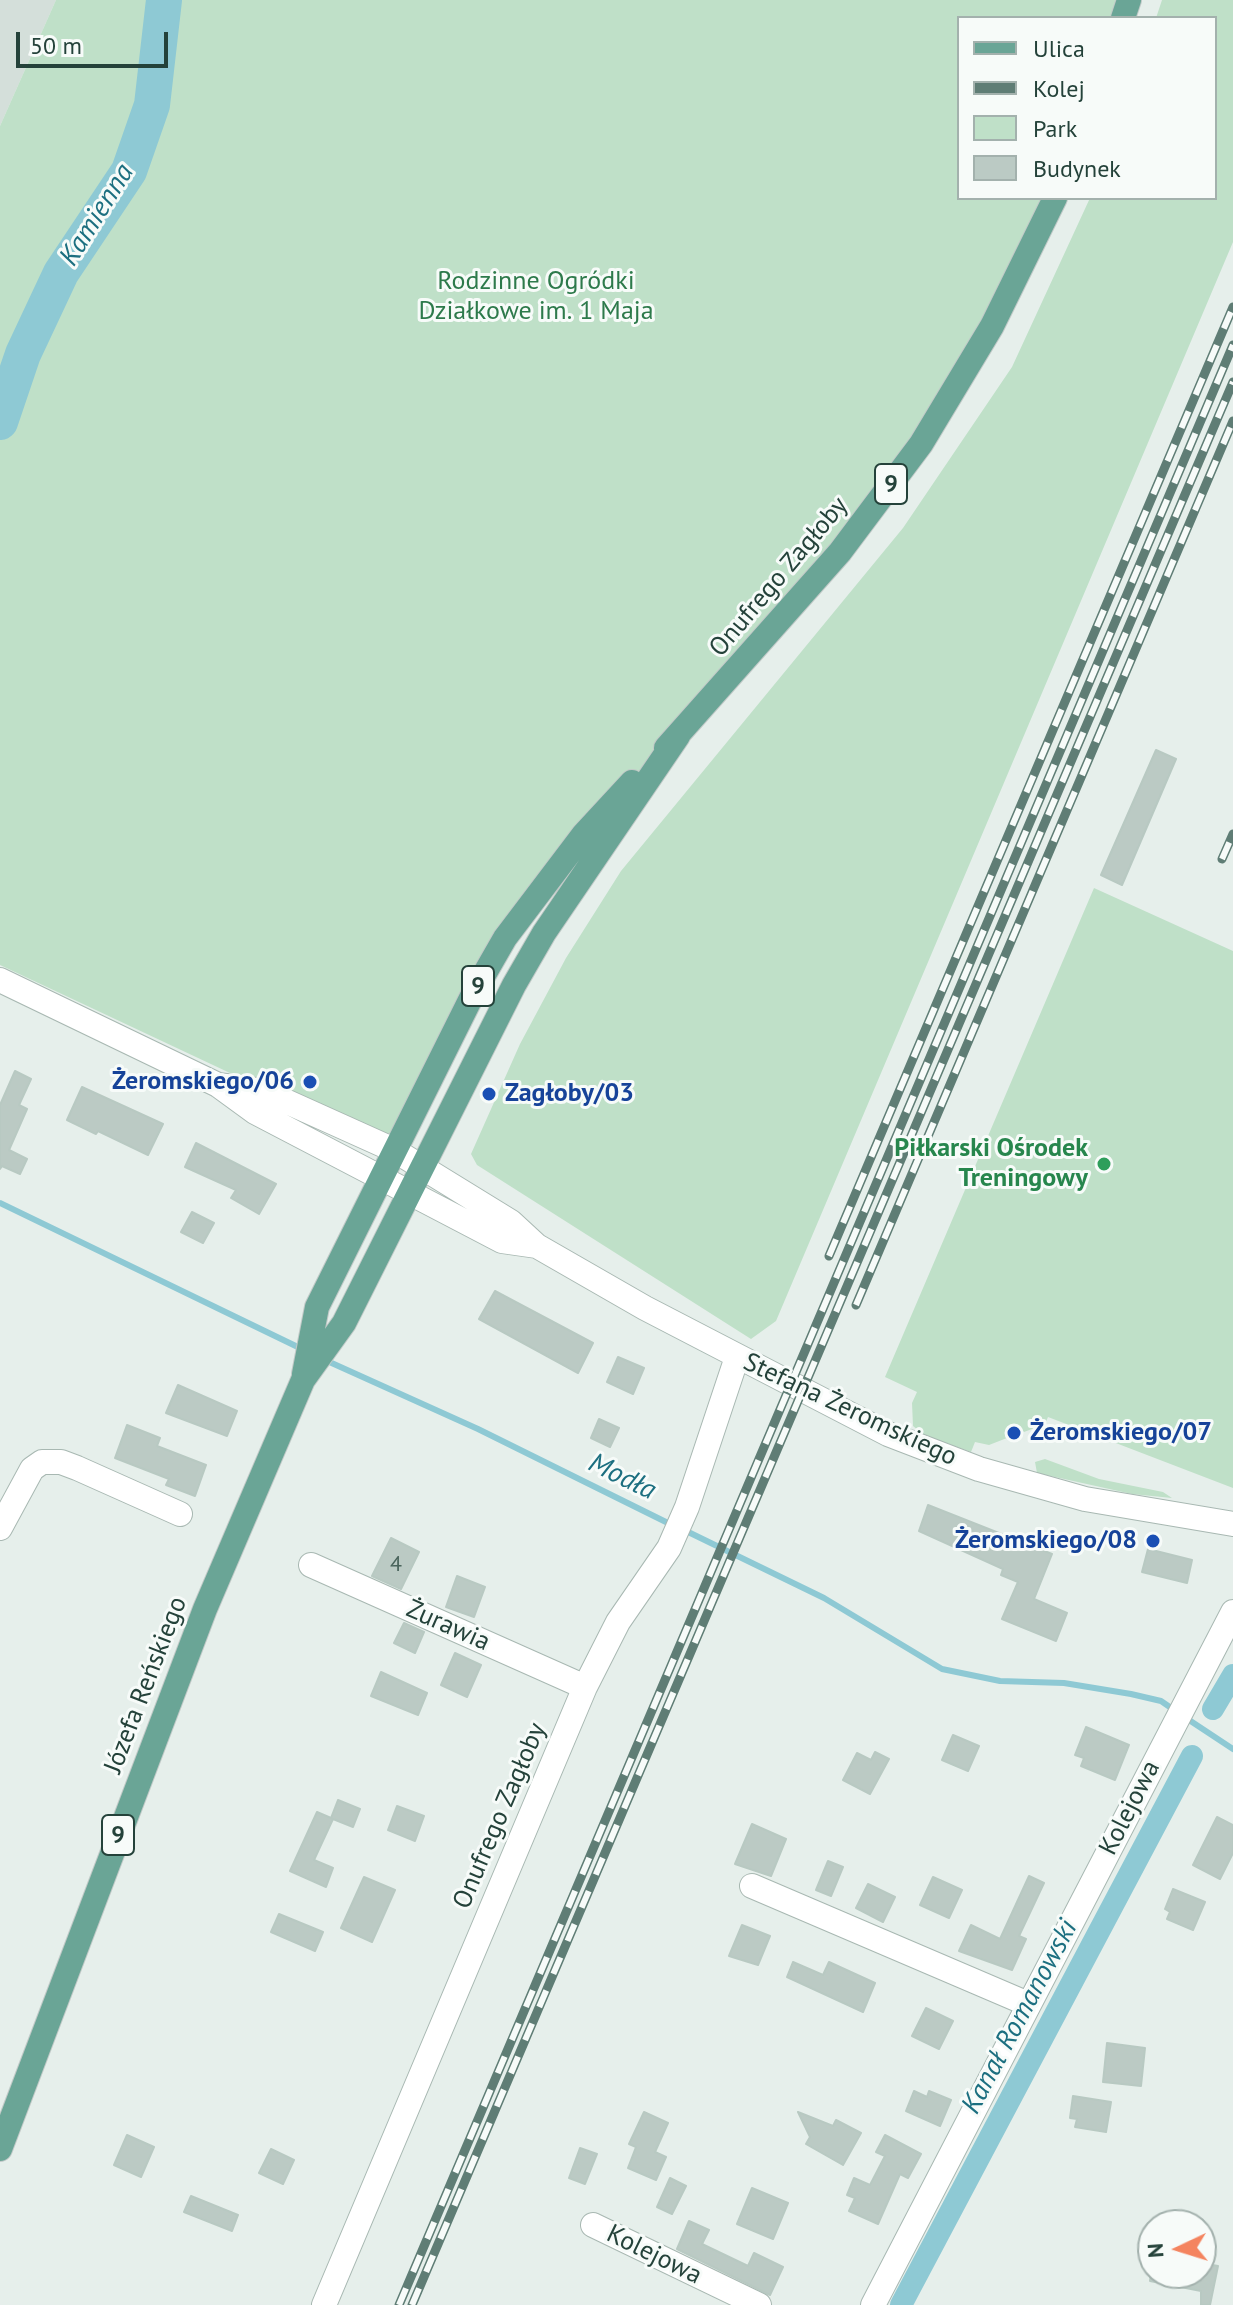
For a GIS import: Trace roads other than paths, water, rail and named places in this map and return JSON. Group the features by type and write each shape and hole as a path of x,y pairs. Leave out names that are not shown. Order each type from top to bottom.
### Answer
{"main road":[{"name":"Onufrego Zagłoby","path":"394,1150 505,938 583,835 678,736 840,552 921,444 992,326 1054,200"},
{"name":"Onufrego Zagłoby","path":"422,1166 544,933 678,736"},
{"name":"Józefa Reńskiego","path":"0,2149 5,2118 205,1609 303,1380 317,1307 394,1150"},
{"name":"Józefa Reńskiego","path":"303,1380 344,1323 422,1166"}],"street":[{"name":"Stefana Żeromskiego","path":"0,980 218,1085 255,1112 502,1241 537,1246"},
{"name":"Stefana Żeromskiego","path":"218,1085 263,1091 394,1150 511,1222 537,1246 737,1357 888,1434 979,1469 1085,1499 1233,1524"},
{"name":"Onufrego Zagłoby","path":"324,2305 585,1687 618,1622 669,1548 687,1507 737,1357"},
{"path":"0,1528 32,1469 42,1462 61,1462 77,1468 180,1514"},
{"name":"Żurawia","path":"311,1565 585,1687"},
{"name":"Kolejowa","path":"873,2305 1233,1612"},
{"path":"752,1886 1028,2004"},
{"name":"Kolejowa","path":"593,2225 759,2305"}],"waterway":[{"name":"Kamienna","path":"0,422 23,354 61,273 129,171 152,105 164,0"},
{"name":"Modła","path":"0,1203 304,1350"},
{"name":"Modła","path":"325,1360 478,1429 672,1525"},
{"name":"Modła","path":"682,1529 824,1598 942,1669 1000,1681 1064,1683 1131,1694 1161,1701 1177,1712"},
{"name":"Kanał Romanowski","path":"1213,1709 1233,1675"},
{"name":"Modła","path":"1186,1718 1233,1749"},
{"name":"Kanał Romanowski","path":"901,2305 1192,1756"}],"railway":[{"path":"829,1256 1233,307"},
{"path":"399,2305 1233,345"},
{"path":"412,2305 1233,382"},
{"path":"856,1305 1233,421"},
{"path":"1222,859 1233,834"}],"place":[{"name":"Żeromskiego/06","path":"310,1082"},
{"name":"Zagłoby/03","path":"489,1094"},
{"name":"Piłkarski Ośrodek Treningowy","path":"1104,1164"},
{"name":"Żeromskiego/07","path":"1014,1433"},
{"name":"Żeromskiego/08","path":"1153,1541"}],"park label":[{"name":"Rodzinne Ogródki Działkowe im. 1 Maja","path":"536,297"}]}
